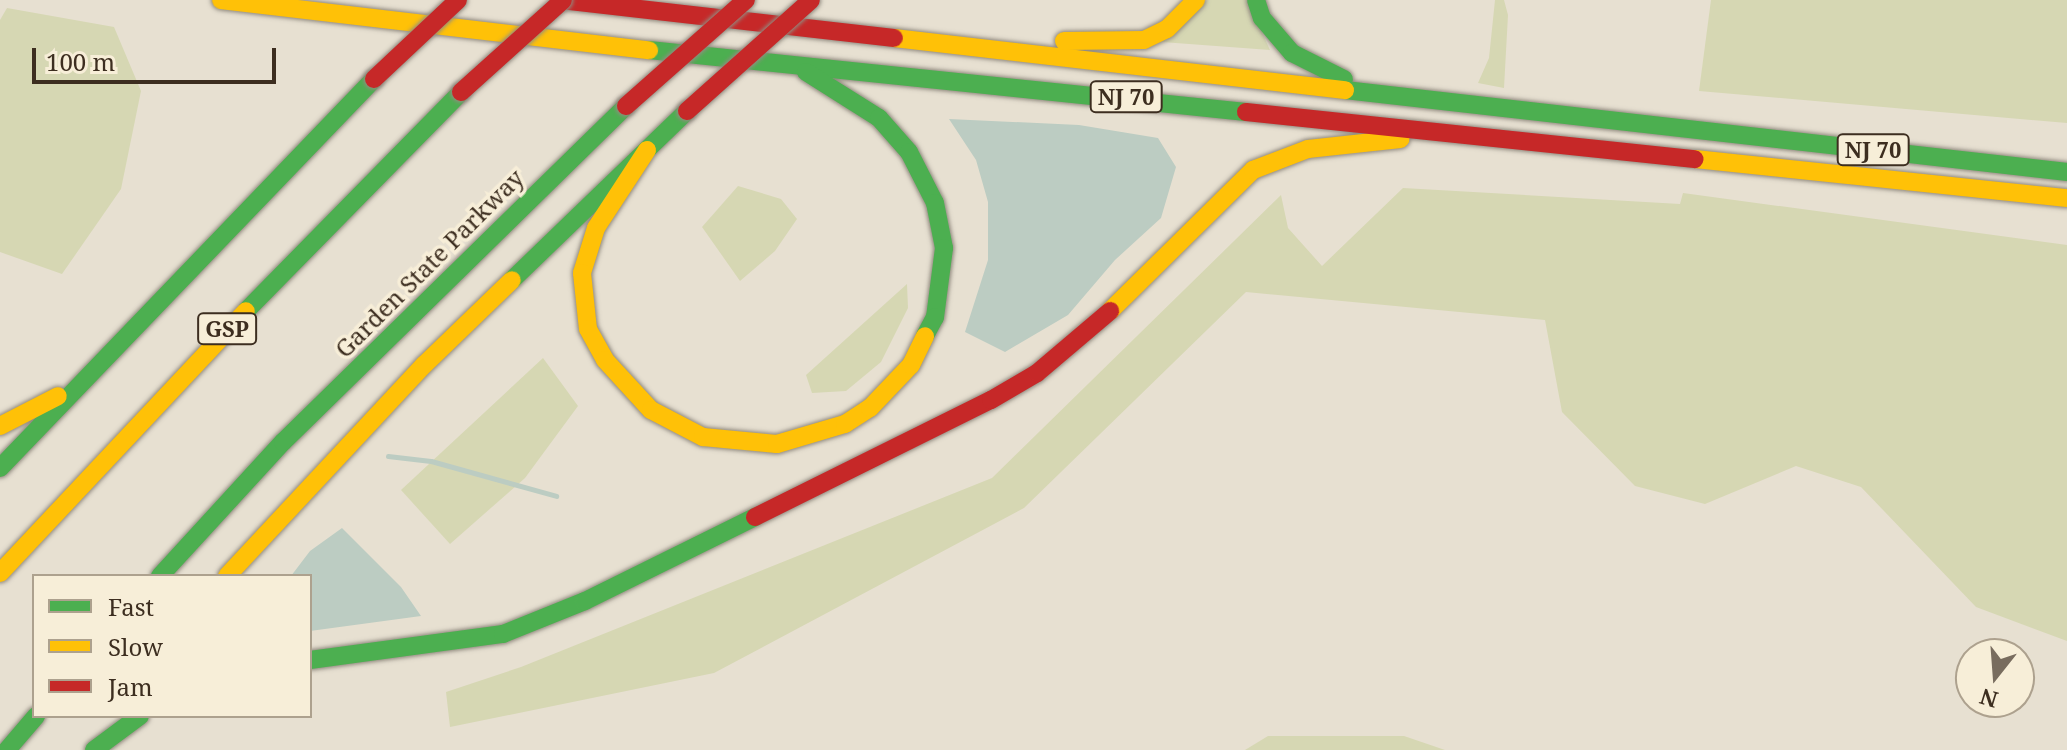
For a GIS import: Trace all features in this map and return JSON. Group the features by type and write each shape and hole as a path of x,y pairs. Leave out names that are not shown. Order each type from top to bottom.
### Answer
{"highway":[{"name":"NJ 70","path":"221,0 788,65 2067,198"},
{"path":"0,468 68,392 374,79 458,0"},
{"name":"NJ 70","path":"562,0 2067,172"},
{"name":"GSP","path":"0,573 154,404 461,92 562,0"},
{"name":"Garden State Parkway","path":"162,574 294,431 626,106 746,0"},
{"path":"229,574 424,365 687,111 811,0"},
{"path":"1011,52 1044,41 1144,40 1167,29 1196,0"},
{"path":"1256,0 1270,29 1307,63 1387,94"},
{"path":"647,150 596,228 582,273 588,329 605,360 651,410 703,437 777,444 845,424 870,408 911,365 935,317 944,248 935,203 909,152 879,118 829,82 788,65"},
{"path":"312,660 503,634 585,601 977,407 1037,373 1081,340 1253,170 1308,149 1463,133"},
{"path":"0,426 33,404 68,392"},
{"path":"7,750 34,718"},
{"path":"78,750 105,718"},
{"path":"94,750 137,718"}],"green space":[{"path":"1207,0 1247,0 1270,50 1162,42"},
{"path":"1495,0 1504,0 1508,15 1504,88 1478,83 1489,58"},
{"path":"1711,0 2067,0 2067,123 1699,91"},
{"path":"7,8 114,27 141,91 121,189 62,274 0,252 0,20"},
{"path":"738,186 781,199 797,219 775,251 740,281 702,227"},
{"path":"1403,188 1680,204 1683,193 2067,245 2067,641 1976,607 1861,487 1796,466 1705,504 1635,486 1562,412 1545,320 1246,292 1024,508 714,673 450,727 446,692 521,667 992,478 1281,195 1288,228 1322,266"},
{"path":"907,284 908,308 881,362 846,391 812,393 806,375"},
{"path":"543,358 578,406 525,478 450,544 401,490"},
{"path":"1268,736 1404,736 1445,750 1245,750"}],"shaded area":[{"path":"949,119 1079,125 1158,138 1176,167 1161,218 1115,260 1068,315 1005,352 965,332 988,260 988,202 976,160"},
{"path":"342,528 401,587 421,616 312,631 312,574 293,574 310,551"}],"waterway":[{"path":"388,456 431,461 556,496"}],"traffic: fast":[{"path":"1256,0 1262,18 1292,53 1344,79"},
{"path":"649,50 1246,112"},
{"path":"806,72 879,118 909,152 935,203 944,248 935,317 925,336"},
{"path":"0,468 374,79"},
{"path":"1345,90 2067,172"},
{"path":"246,311 461,92"},
{"path":"162,574 283,442 626,106"},
{"path":"512,280 687,111"},
{"path":"312,660 503,634 585,601 755,517"},
{"path":"7,750 34,718"},
{"path":"94,750 137,718"}],"traffic: slow":[{"path":"221,0 649,50"},
{"path":"1064,41 1144,40 1167,29 1196,0"},
{"path":"894,38 1345,90"},
{"path":"1110,311 1253,170 1308,149 1400,139"},
{"path":"647,150 596,228 582,273 588,329 605,360 651,410 703,437 777,444 845,424 870,408 911,365 925,336"},
{"path":"1695,159 2067,198"},
{"path":"229,574 424,365 512,280"},
{"path":"0,573 246,311"},
{"path":"0,426 58,396"}],"traffic: jam":[{"path":"374,79 458,0"},
{"path":"561,0 894,38"},
{"path":"461,92 563,0"},
{"path":"626,106 746,0"},
{"path":"687,111 811,0"},
{"path":"1246,112 1695,159"},
{"path":"755,517 991,400 1037,373 1110,311"}]}
